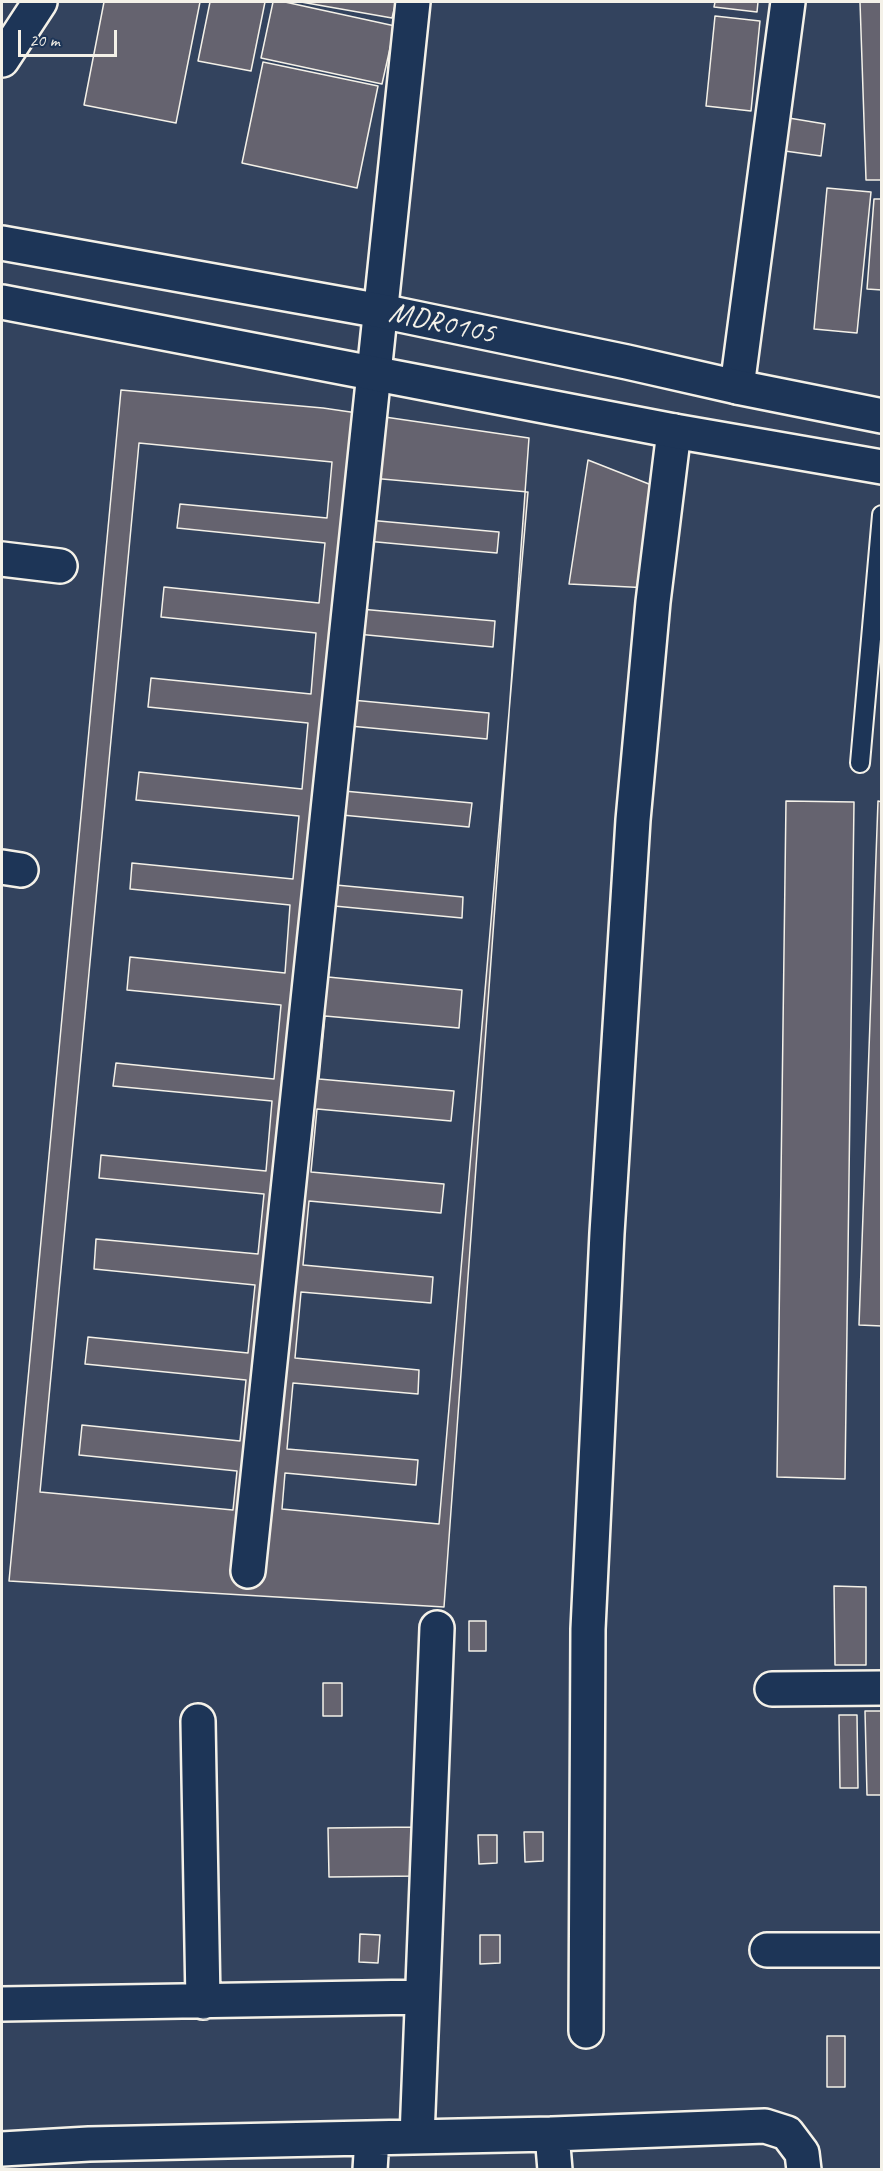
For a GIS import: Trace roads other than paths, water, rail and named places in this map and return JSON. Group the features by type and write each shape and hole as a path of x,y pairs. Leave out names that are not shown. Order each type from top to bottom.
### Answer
{"street":[{"path":"2,60 40,2"},
{"path":"248,1571 413,2"},
{"path":"737,387 788,2"},
{"name":"MDR0105","path":"2,243 381,311 882,416"},
{"name":"MDR0105","path":"2,302 674,431 882,467"},
{"path":"586,2031 588,1629 607,1233 633,820 652,602 674,431"},
{"path":"2,559 60,566"},
{"path":"417,2137 437,1628"},
{"path":"772,1689 882,1688"},
{"path":"198,1721 203,2002"},
{"path":"767,1950 882,1950"},
{"path":"2,2004 422,1997"},
{"path":"2,2148 90,2157 371,2154 417,2137 765,2126 787,2133 802,2153 804,2169"},
{"path":"552,2134 555,2169"}],"lane":[{"path":"860,763 882,515"}]}
